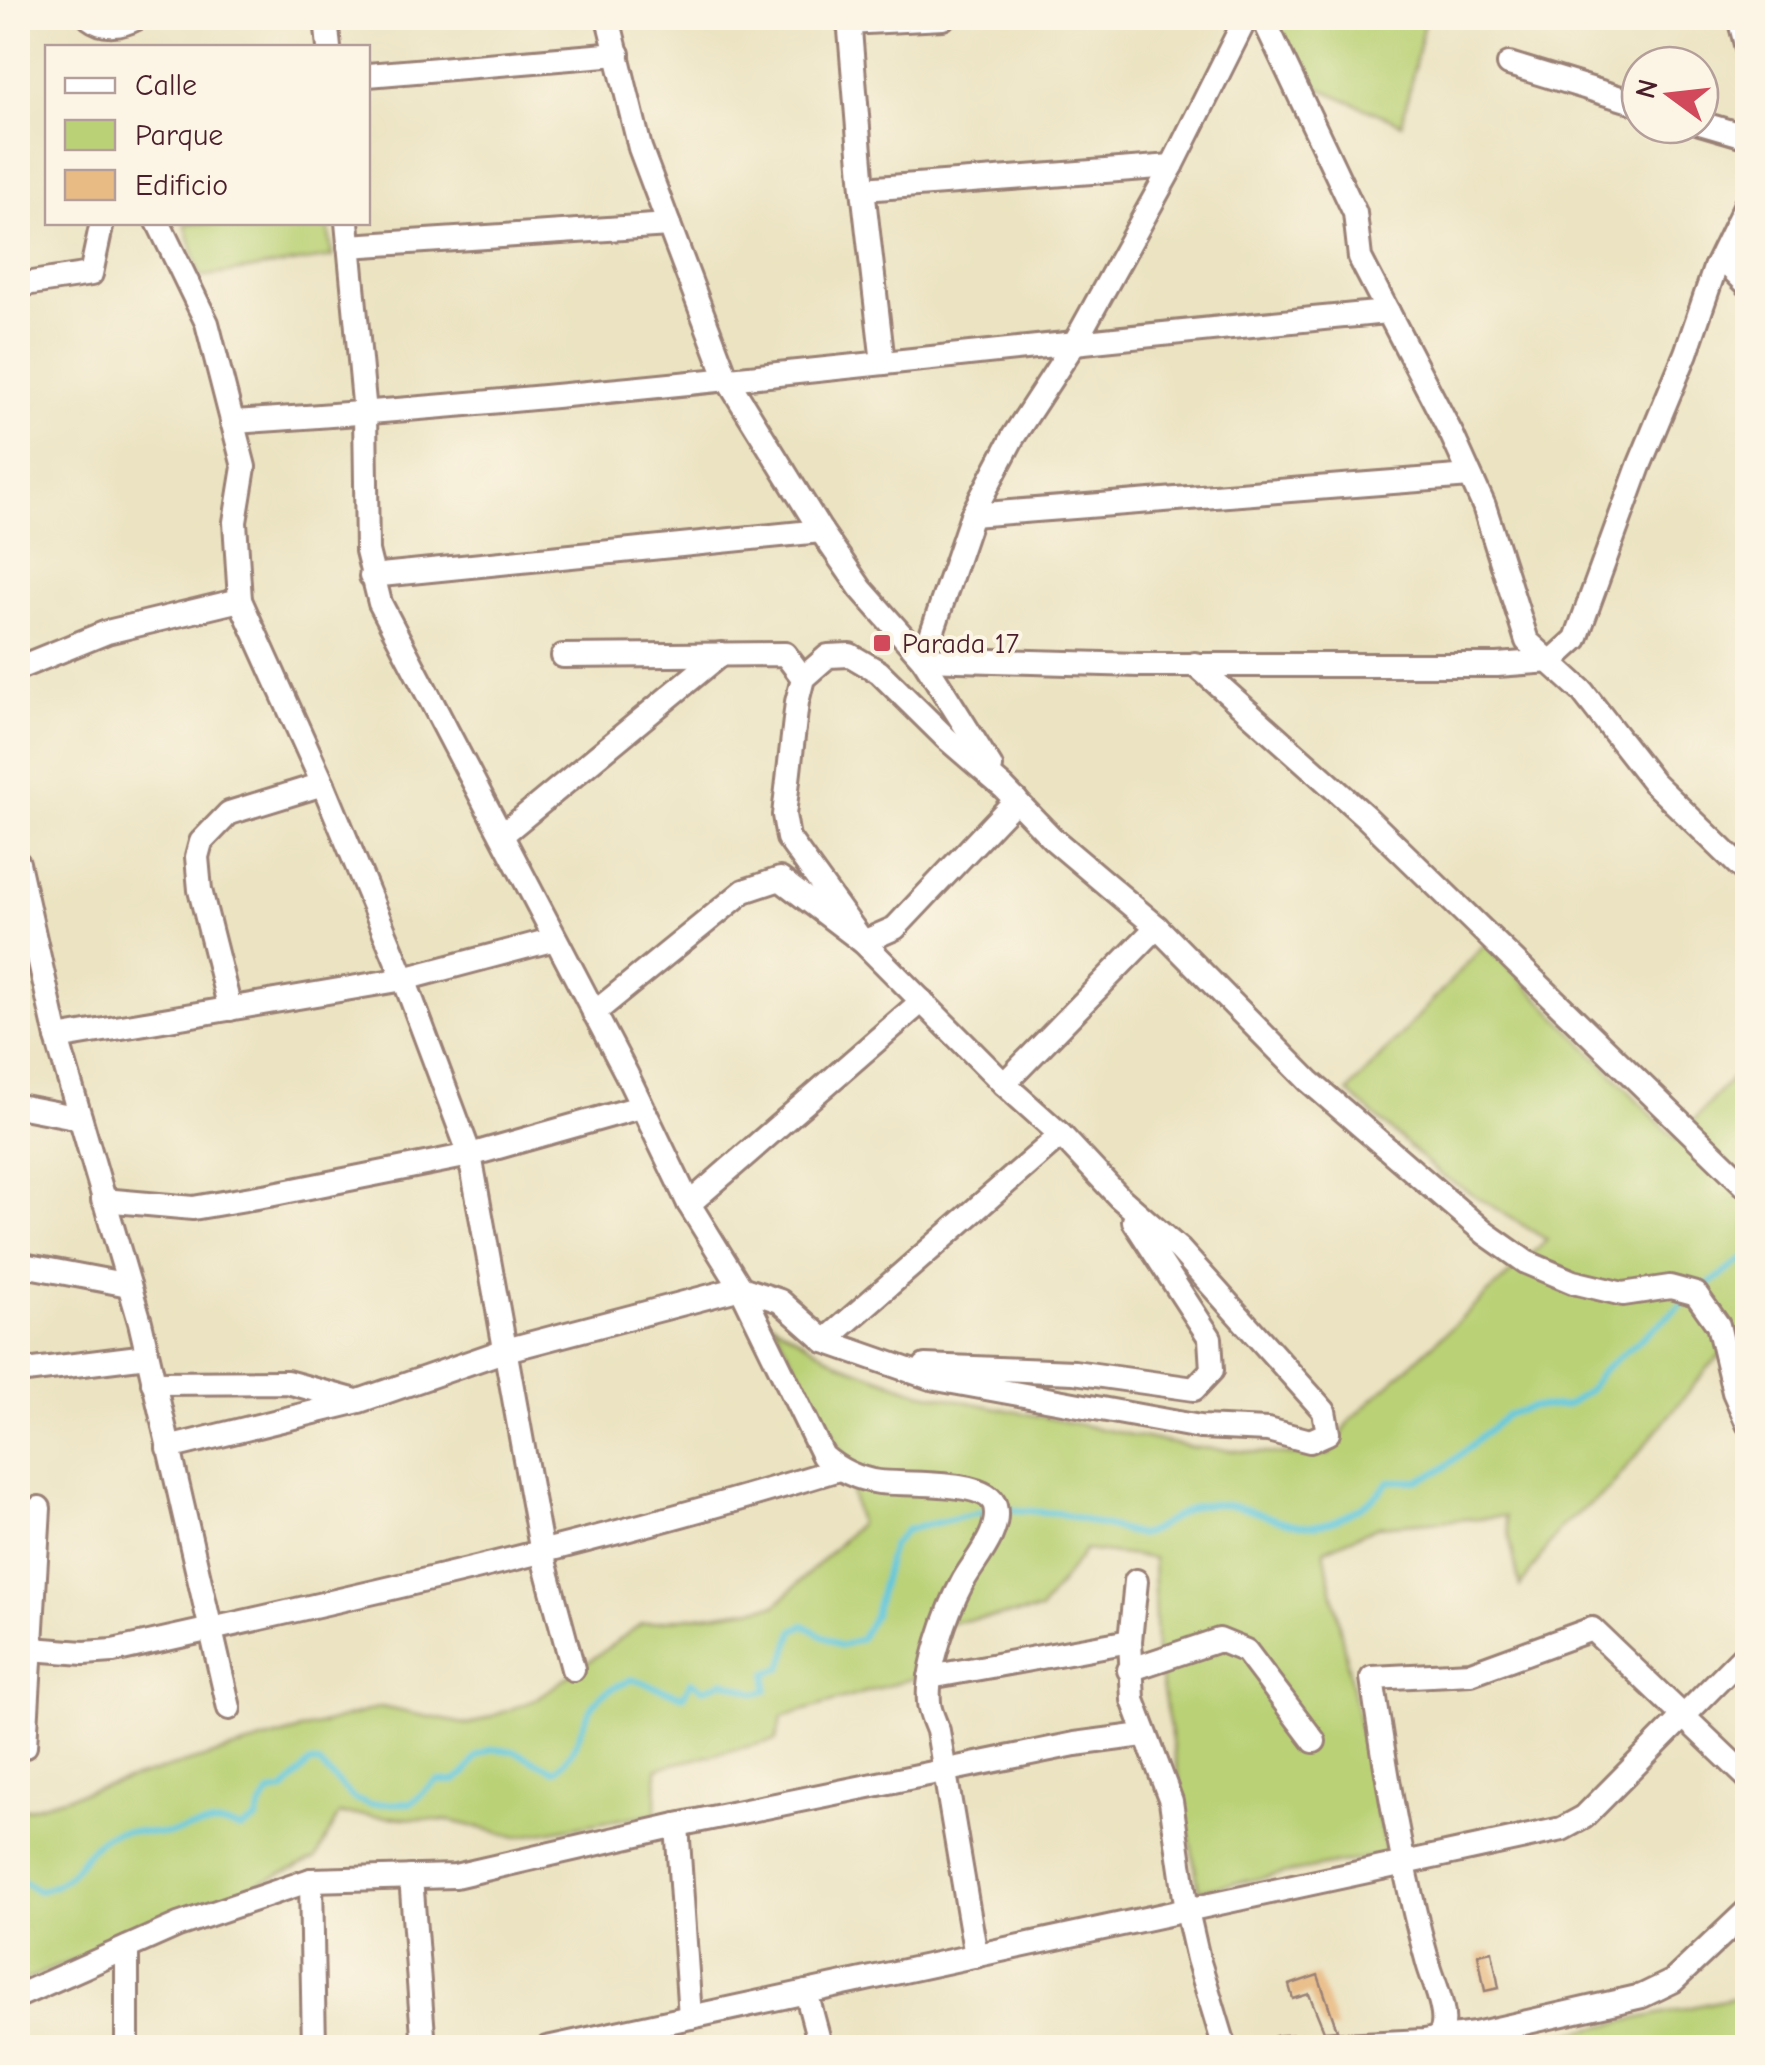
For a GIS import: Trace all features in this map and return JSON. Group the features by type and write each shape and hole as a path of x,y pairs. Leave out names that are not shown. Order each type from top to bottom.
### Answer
{"street":[{"path":"96,30 137,18"},
{"path":"326,18 329,45"},
{"path":"608,18 640,148 728,380 821,531 861,589 923,660 1010,794"},
{"path":"882,363 848,20 944,18"},
{"path":"923,660 972,516 1172,166 1246,18"},
{"path":"1264,18 1356,213 1360,258 1484,506 1527,641 1582,691 1653,782 1748,874"},
{"path":"1739,18 1748,52"},
{"path":"370,75 618,54"},
{"path":"1508,64 1620,98"},
{"path":"1720,128 1748,137"},
{"path":"863,189 1172,166"},
{"path":"923,660 1497,665 1552,661 1576,639 1588,613 1714,268 1748,200"},
{"path":"18,285 91,274 101,225"},
{"path":"159,225 207,323 244,468 235,522 240,600 323,784 404,979 470,1155 542,1554 573,1669"},
{"path":"669,225 348,234 365,413 367,551 380,603 689,1204 741,1288 823,1456 838,1469 880,1482 972,1489 988,1494 996,1506 993,1528 960,1585 930,1677 928,1704 938,1731 976,1956"},
{"path":"1714,268 1727,264 1748,285"},
{"path":"232,422 728,380 1388,312"},
{"path":"972,516 1470,476"},
{"path":"372,576 821,531"},
{"path":"18,668 107,632 240,600"},
{"path":"502,836 721,654"},
{"path":"563,656 785,654 803,678"},
{"path":"863,942 788,838 784,816 790,744 803,678 828,656 850,655 879,672 1053,839 1157,928 1309,1081 1484,1233 1526,1262 1572,1282 1623,1294 1670,1287 1696,1294 1718,1325 1734,1392 1748,1424"},
{"path":"1195,664 1365,816 1748,1188"},
{"path":"230,1008 200,890 197,858 202,842 230,813 323,784"},
{"path":"863,942 895,928 1010,794"},
{"path":"18,864 57,1038 148,1356 229,1708"},
{"path":"168,1448 359,1401 506,1350 741,1288 780,1301 825,1342 931,1378 1200,1427 1268,1430 1310,1441 1328,1433 1324,1411 1180,1250 1119,1197 863,942 780,879 744,891 594,1013"},
{"path":"1004,1084 1157,928"},
{"path":"57,1038 404,979 556,939"},
{"path":"689,1204 922,1001"},
{"path":"18,1106 80,1118"},
{"path":"103,1200 193,1208 470,1155 640,1107"},
{"path":"825,1342 1061,1135"},
{"path":"897,1366 1074,1372 1194,1389 1212,1370 1210,1338 1119,1197"},
{"path":"18,1264 129,1285"},
{"path":"18,1372 148,1356"},
{"path":"154,1383 287,1382 359,1401"},
{"path":"24,1649 84,1654 114,1651 210,1630 542,1554 838,1469"},
{"path":"25,1746 24,1649 39,1508"},
{"path":"1136,1582 1130,1640 1132,1700 1171,1801 1187,1911 1225,2048"},
{"path":"1436,2038 1442,2031 1442,2017 1389,1792 1372,1678 1471,1673 1592,1629 1748,1778"},
{"path":"930,1677 1130,1640"},
{"path":"1129,1670 1219,1640 1246,1651 1314,1741"},
{"path":"547,2048 646,2037 690,2017 1562,1829 1584,1817 1748,1651"},
{"path":"18,1996 235,1904 312,1880 454,1876 677,1824 1075,1744 1144,1735"},
{"path":"677,1824 690,2017"},
{"path":"411,1877 424,2048"},
{"path":"312,1880 314,2048"},
{"path":"1280,2048 1474,2034 1642,1996 1673,1981 1748,1910"},
{"path":"127,1948 128,2048"},
{"path":"806,1992 821,2048"}],"green space":[{"path":"1271,18 1425,18 1402,124 1307,83"},
{"path":"186,225 328,225 332,257 200,277"},
{"path":"1486,943 1676,1140 1747,1061 1747,1326 1609,1489 1561,1527 1520,1587 1505,1516 1379,1526 1324,1550 1386,1854 1199,1890 1156,1652 1153,1558 1085,1550 1040,1611 928,1625 914,1678 782,1717 776,1740 657,1768 656,1813 517,1837 451,1821 339,1814 316,1859 18,1983 18,1811 381,1707 469,1725 535,1700 641,1624 776,1605 859,1524 842,1451 772,1322 839,1363 919,1392 1190,1447 1303,1456 1330,1454 1351,1419 1547,1240 1441,1175 1348,1092"},
{"path":"1747,1995 1747,2047 1491,2047 1519,2044"}],"building":[{"path":"1492,1951 1499,1988 1485,1991 1478,1954"},
{"path":"1318,1975 1337,2030 1324,2031 1309,1994 1293,1999 1289,1985"}],"waterway":[{"path":"1700,1291 1748,1256"},
{"path":"1002,1509 1058,1513 1139,1535 1186,1510 1214,1504 1294,1524 1333,1521 1360,1508 1389,1481 1417,1481 1443,1469 1507,1415 1532,1407 1565,1406 1588,1391 1601,1372 1690,1298"},
{"path":"18,1878 38,1891 51,1887 69,1875 94,1845 120,1832 163,1834 214,1825 240,1829 257,1820 270,1793 284,1791 310,1763 319,1764 354,1799 369,1804 411,1803 437,1781 455,1781 477,1756 491,1749 514,1751 555,1771 570,1753 594,1704 631,1679 683,1696 691,1681 704,1689 724,1681 755,1693 767,1691 767,1673 782,1668 794,1630 804,1625 840,1646 860,1639 874,1615 892,1545 906,1530 990,1510"}],"place":[{"name":"Parada 17","path":"882,643"}]}
